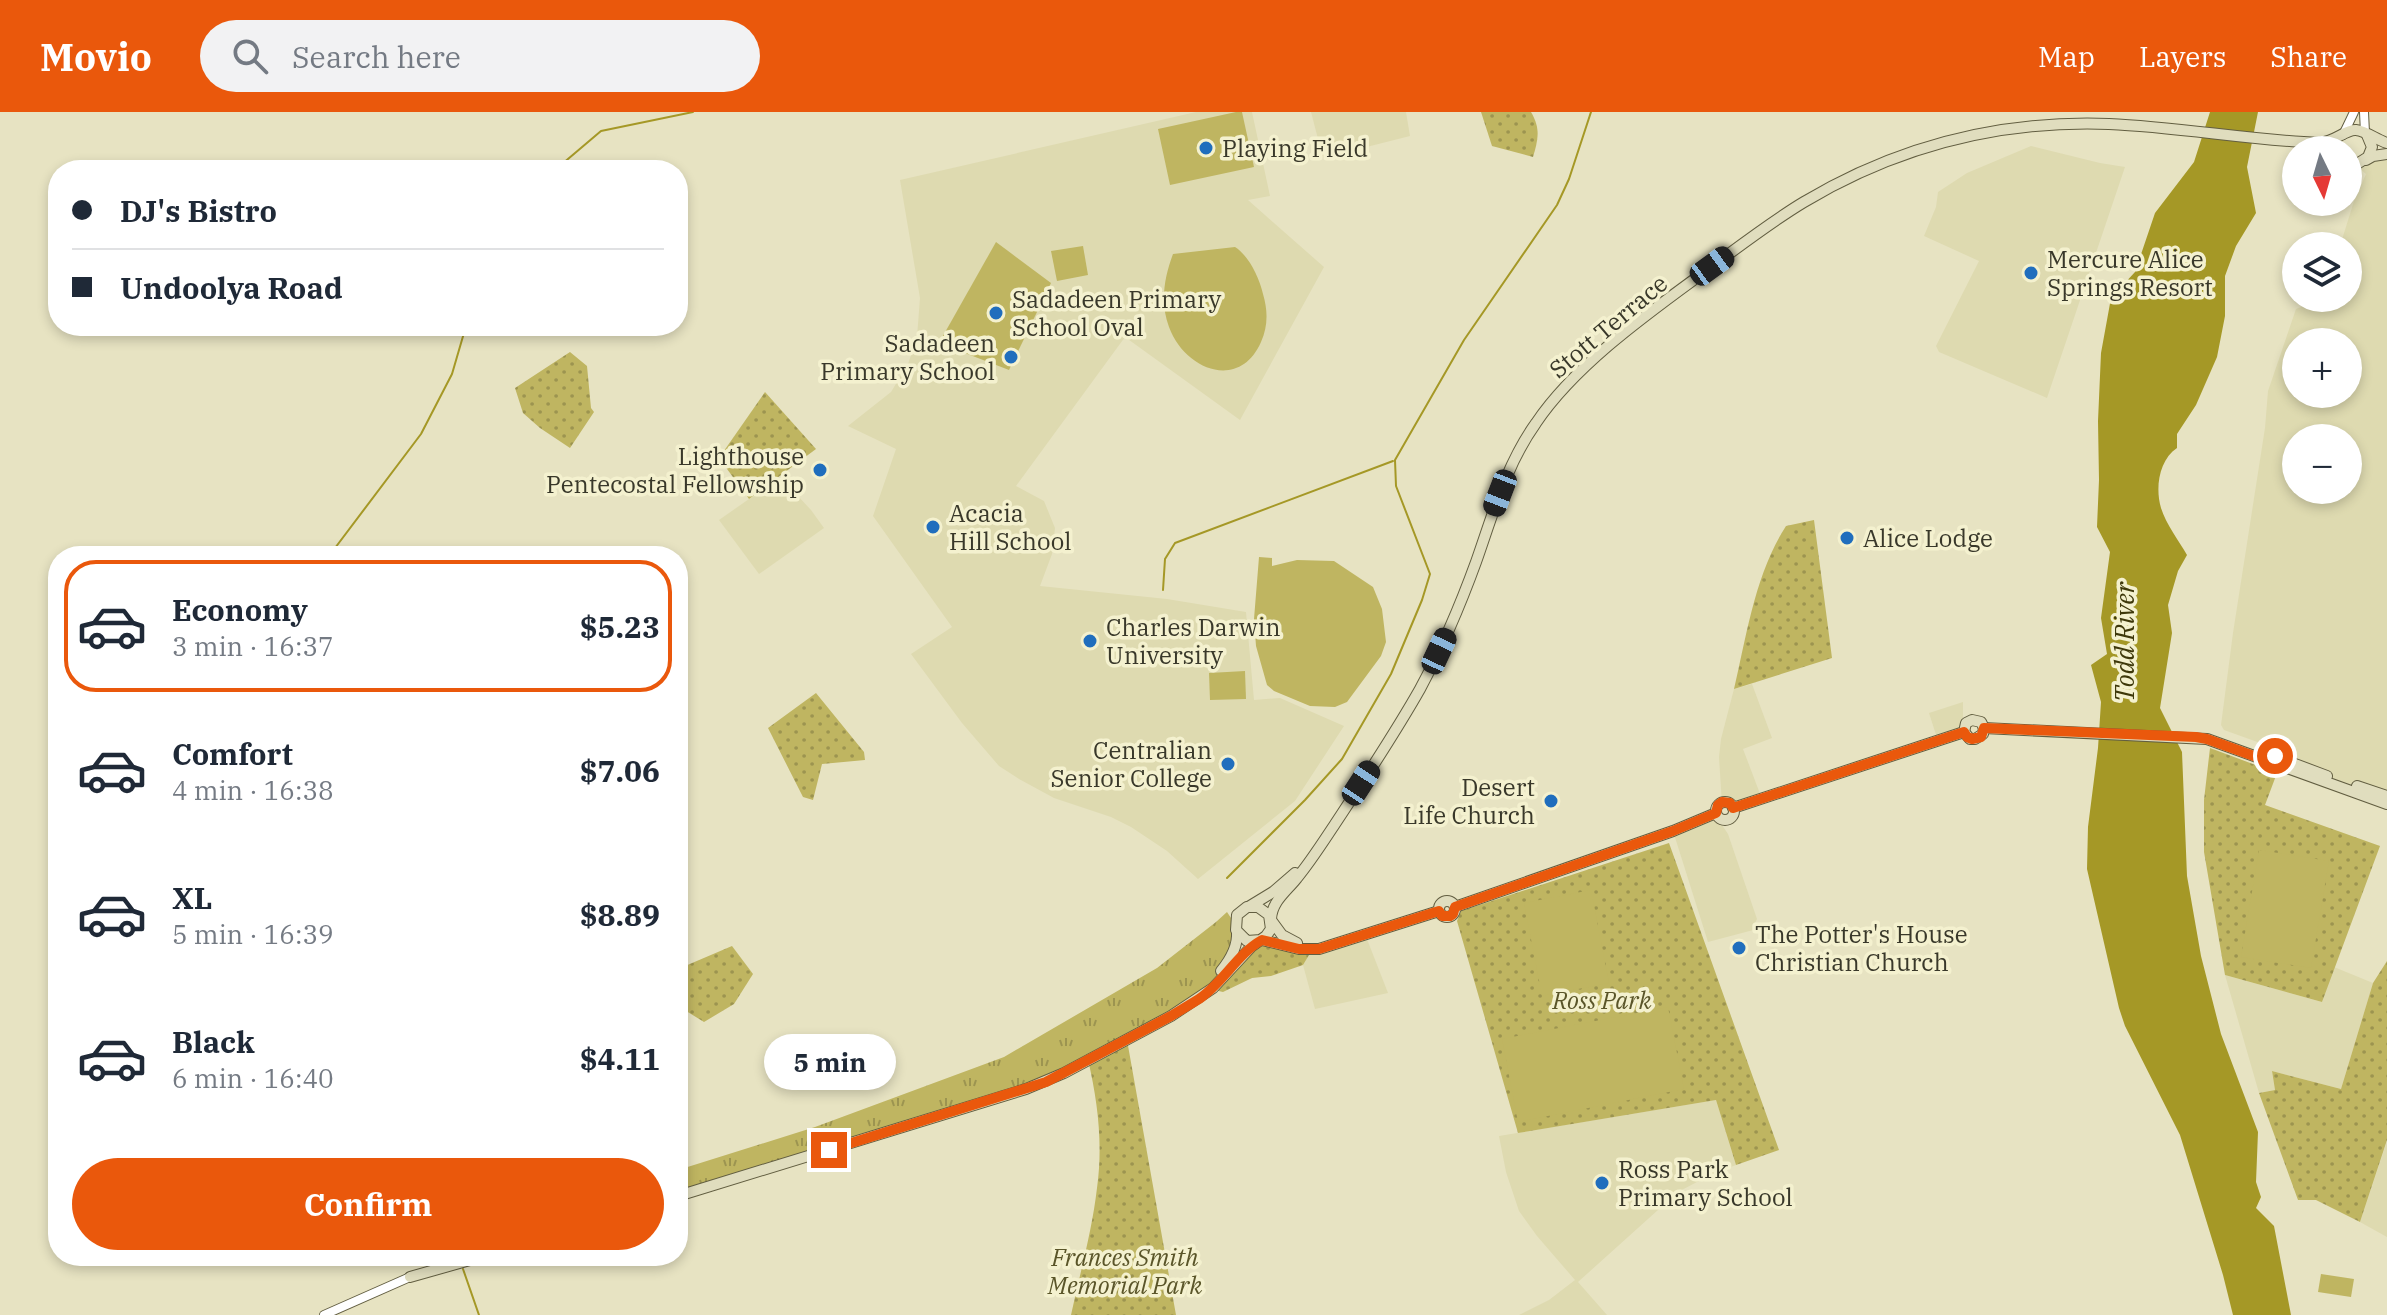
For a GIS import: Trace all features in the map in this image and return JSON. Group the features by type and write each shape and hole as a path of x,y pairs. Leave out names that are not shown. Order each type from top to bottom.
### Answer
{"main road":[{"name":"Stott Terrace","path":"1271,920 1276,903 1297,878 1390,739 1432,666 1459,608 1490,516 1521,447 1536,422 1556,397 1612,344 1687,285 1780,218 1857,173 1910,151 1969,135 2027,126 2091,124 2282,140"},
{"name":"Stott Terrace","path":"2341,136 2351,130 2365,134"},
{"path":"2365,134 2387,143"},
{"path":"2365,134 2372,147 2365,160"},
{"path":"2362,162 2387,154"},
{"path":"1236,930 1247,941 1262,940 1306,950 1319,949 1439,911 1440,904 1445,901 1455,907 1716,813 1719,818 1727,819 1733,814 1733,808 1964,732 1966,723 1972,720 1978,721 1984,728 2222,738 2387,804"},
{"path":"2274,759 2387,796"},
{"name":"Stott Terrace","path":"1248,907 1273,892 1315,851"},
{"path":"1190,1005 1207,990 1226,965 1237,943 1237,915 1248,907 1262,909 1282,935 1292,941 1312,945 1335,944"},
{"path":"688,1193 1026,1089 1064,1073 1207,994 1252,946 1269,933 1271,920"},
{"path":"410,1277 451,1266"}],"street":[{"path":"2341,136 2354,112"},
{"path":"2364,112 2365,134"},
{"path":"324,1315 410,1277"}],"shaded area":[{"path":"1196,112 1252,112 1270,196 1248,200 1324,267 1240,420 1125,337 1016,486 1044,501 1055,528 1052,554 1040,586 1167,599 1246,612 1254,700 1280,698 1344,726 1295,801 1198,879 1167,851 1131,827 1054,798 999,766 962,723 911,654 952,627 873,516 896,449 848,426 891,392 908,364 917,337 920,298 900,180"},
{"path":"1311,112 1406,112 1410,136 1323,158"},
{"name":"Mercure Alice Springs Resort","path":"2031,146 2125,167 2047,398 1939,352 1936,346 1979,261 1924,236 1936,207 1938,192 1967,173"},
{"path":"2387,154 2387,796 2335,779 2288,753 2224,730 2221,725 2268,391 2282,350 2282,408 2362,408 2362,328 2290,328 2295,312 2362,312 2362,232 2344,232 2349,216 2362,216 2362,183 2366,174 2362,171 2362,162"},
{"path":"783,480 824,528 759,574 719,520"},
{"path":"1752,684 1772,738 1743,749 1762,799 1722,805 1721,739 1734,689"},
{"path":"1963,702 1963,725 1938,741 1929,713"},
{"path":"1716,816 1728,834 1757,919 1757,929 1708,942 1673,831"},
{"path":"1365,934 1388,993 1315,1009 1303,965 1312,950"},
{"path":"2334,967 2373,983 2341,1089 2272,1071 2275,1090 2259,1093 2225,975 2322,1002"},
{"name":"Ross Park Primary School","path":"1716,1100 1736,1165 1678,1192 1578,1282 1607,1315 1519,1315 1549,1300 1575,1280 1519,1211 1506,1172 1499,1136"},
{"path":"2387,1141 2387,1237 2360,1222"}],"green space":[{"name":"Playing Field","path":"1242,112 1254,167 1170,185 1158,129"},
{"path":"1481,112 1531,112 1538,134 1533,157 1492,146"},
{"name":"Sadadeen Primary School Oval","path":"996,242 1051,283 1009,370 939,343"},
{"path":"1083,246 1088,275 1057,281 1051,251"},
{"path":"1235,247 1249,261 1259,281 1266,306 1265,330 1251,357 1239,367 1212,369 1187,354 1176,342 1165,309 1165,281 1173,254"},
{"path":"570,352 587,366 594,412 570,448 523,413 515,388"},
{"path":"765,392 816,449 749,499 719,458"},
{"path":"1814,520 1832,658 1734,689 1753,605 1775,545 1786,526"},
{"path":"1259,557 1272,558 1272,566 1297,560 1334,561 1373,587 1382,609 1386,642 1381,656 1347,702 1335,707 1310,706 1267,685 1256,646 1254,619"},
{"path":"1245,671 1246,699 1210,700 1209,673"},
{"path":"816,693 864,752 865,760 822,764 813,800 803,797 768,728"},
{"path":"2210,748 2277,773 2265,805 2380,846 2322,1002 2225,975 2204,852 2204,800"},
{"name":"Ross Park","path":"1669,843 1779,1150 1736,1165 1716,1100 1518,1133 1457,921 1461,911"},
{"path":"2259,850 2329,861 2311,968 2241,957"},
{"path":"1591,890 1609,983 1542,996 1524,903"},
{"path":"1227,912 1235,924 1232,957 1207,990 1064,1073 688,1193 688,1167 815,1127 1004,1057 1157,968"},
{"path":"1258,941 1312,950 1303,965 1271,976 1252,978 1223,992 1214,990"},
{"path":"732,946 753,974 734,1004 704,1022 688,1012 688,965"},
{"path":"2387,961 2387,1140 2360,1222 2316,1200 2298,1200 2259,1093 2275,1090 2272,1071 2341,1089 2373,983"},
{"path":"1668,1007 1684,1089 1518,1122 1502,1039"},
{"name":"Frances Smith Memorial Park","path":"1127,1040 1176,1315 1071,1315 1099,1172 1098,1124 1088,1060"},
{"path":"2321,1274 2354,1279 2351,1297 2318,1292"}],"water":[{"name":"Todd River","path":"2210,112 2258,112 2247,167 2256,213 2236,246 2225,276 2225,316 2217,357 2196,405 2177,434 2177,448 2166,460 2160,475 2158,492 2161,508 2187,555 2178,571 2168,605 2172,633 2160,708 2182,752 2187,876 2201,956 2221,1034 2258,1132 2256,1182 2261,1197 2256,1208 2274,1226 2291,1315 2233,1315 2180,1135 2119,1008 2087,869 2088,827 2101,702 2091,665 2107,654 2101,618 2110,552 2097,527 2101,353 2111,298 2135,272 2155,213 2194,162"}],"waterway":[{"path":"567,160 601,131 693,112"},
{"path":"1227,878 1342,759 1391,674 1430,574 1396,486 1395,460 1464,340 1557,205 1591,112"},
{"path":"337,546 421,434 452,374 463,336"},
{"path":"1163,590 1165,559 1175,543 1393,461"},
{"path":"463,1269 479,1315"}],"place":[{"name":"Playing Field","path":"1206,148"},
{"name":"Mercure Alice Springs Resort","path":"2031,273"},
{"name":"Sadadeen Primary School Oval","path":"996,313"},
{"name":"Sadadeen Primary School","path":"1011,357"},
{"name":"Lighthouse Pentecostal Fellowship","path":"820,470"},
{"name":"Acacia Hill School","path":"933,527"},
{"name":"Alice Lodge","path":"1847,538"},
{"name":"Charles Darwin University","path":"1090,641"},
{"name":"Centralian Senior College","path":"1228,764"},
{"name":"Desert Life Church","path":"1551,801"},
{"name":"The Potter's House Christian Church","path":"1739,948"},
{"name":"Ross Park Primary School","path":"1602,1183"}],"route":[{"path":"829,1150 1046,1082 1207,994 1252,946 1262,940 1312,950 1439,911 1447,917 1453,914 1455,907 1673,831 1716,813 1722,802 1730,803 1733,808 1964,732 1972,739 1981,737 1984,728 2196,737 2273,763 2275,756"}]}
